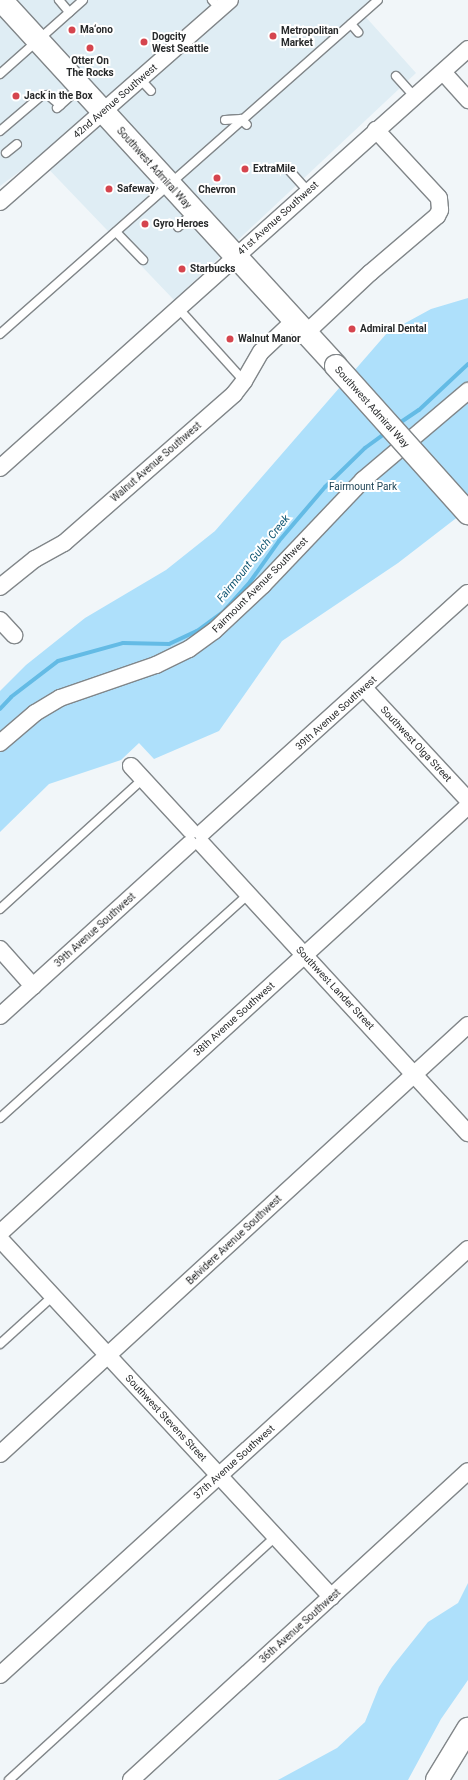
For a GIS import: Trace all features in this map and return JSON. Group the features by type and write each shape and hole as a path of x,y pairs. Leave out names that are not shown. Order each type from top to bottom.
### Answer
{"main road":[{"name":"Southwest Admiral Way","path":"1,0 168,185 300,326 468,513"},
{"path":"437,1780 468,1729"}],"street":[{"name":"42nd Avenue Southwest","path":"0,202 103,112 146,85 221,3"},
{"name":"41st Avenue Southwest","path":"0,468 468,49"},
{"path":"442,72 468,100"},
{"name":"Walnut Avenue Southwest","path":"0,587 35,559 64,543 234,394 244,381 261,352 300,326 370,273 437,216 441,205 438,198 376,130"},
{"name":"Fairmount Avenue Southwest","path":"0,743 34,713 60,698 156,665 189,649 214,632 263,585 363,480 468,391"},
{"name":"39th Avenue Southwest","path":"0,1016 468,593"},
{"path":"0,620 14,635"},
{"name":"Southwest Olga Street","path":"364,688 468,800"},
{"name":"Southwest Lander Street","path":"132,766 196,838 468,1133"},
{"name":"38th Avenue Southwest","path":"0,1233 468,806"},
{"path":"0,949 33,986"},
{"name":"Belvidere Avenue Southwest","path":"0,1454 468,1025"},
{"name":"Southwest Stevens Street","path":"0,1239 332,1597"},
{"name":"37th Avenue Southwest","path":"0,1675 468,1249"},
{"name":"36th Avenue Southwest","path":"131,1780 468,1471"}],"lane":[{"path":"59,0 69,12"},
{"path":"0,74 83,0"},
{"path":"0,334 241,119 378,0"},
{"path":"351,24 358,32"},
{"path":"396,76 414,96"},
{"path":"0,131 40,96 48,95 58,107 80,87"},
{"path":"225,120 241,119 247,125"},
{"path":"6,154 17,144"},
{"path":"289,170 308,191"},
{"path":"178,227 194,212"},
{"path":"116,232 143,260"},
{"path":"178,308 244,381"},
{"path":"0,909 143,779"},
{"path":"0,1118 248,894"},
{"path":"0,1344 53,1296"},
{"path":"9,1780 276,1536"}],"shaded area":[{"path":"0,0 381,0 364,15 416,73 174,300 38,158 0,186"}],"green space":[{"name":"Fairmount Park","path":"468,298 468,509 398,563 282,641 219,731 154,759 139,743 121,760 49,784 0,832 0,691 26,665 85,618 166,570 215,531 387,333 431,309"},
{"path":"468,1583 468,1680 441,1719 408,1780 278,1780 337,1748 365,1722 379,1687 392,1667 428,1622 458,1603"}],"waterway":[{"name":"Fairmount Gulch Creek","path":"398,424 419,410 468,364"},
{"name":"Fairmount Gulch Creek","path":"0,709 11,697 58,661 123,643 169,644 197,631 223,612 250,582 279,541 325,487 365,448 386,433"}],"place":[{"name":"Ma‘ono","path":"72,30"},
{"name":"Metropolitan Market","path":"273,36"},
{"name":"Dogcity West Seattle","path":"144,42"},
{"name":"Otter On The Rocks","path":"90,48"},
{"name":"Jack in the Box","path":"16,96"},
{"name":"ExtraMile","path":"245,169"},
{"name":"Chevron","path":"217,178"},
{"name":"Safeway","path":"109,189"},
{"name":"Gyro Heroes","path":"145,224"},
{"name":"Starbucks","path":"182,269"},
{"name":"Admiral Dental","path":"352,329"},
{"name":"Walnut Manor","path":"230,339"}]}
